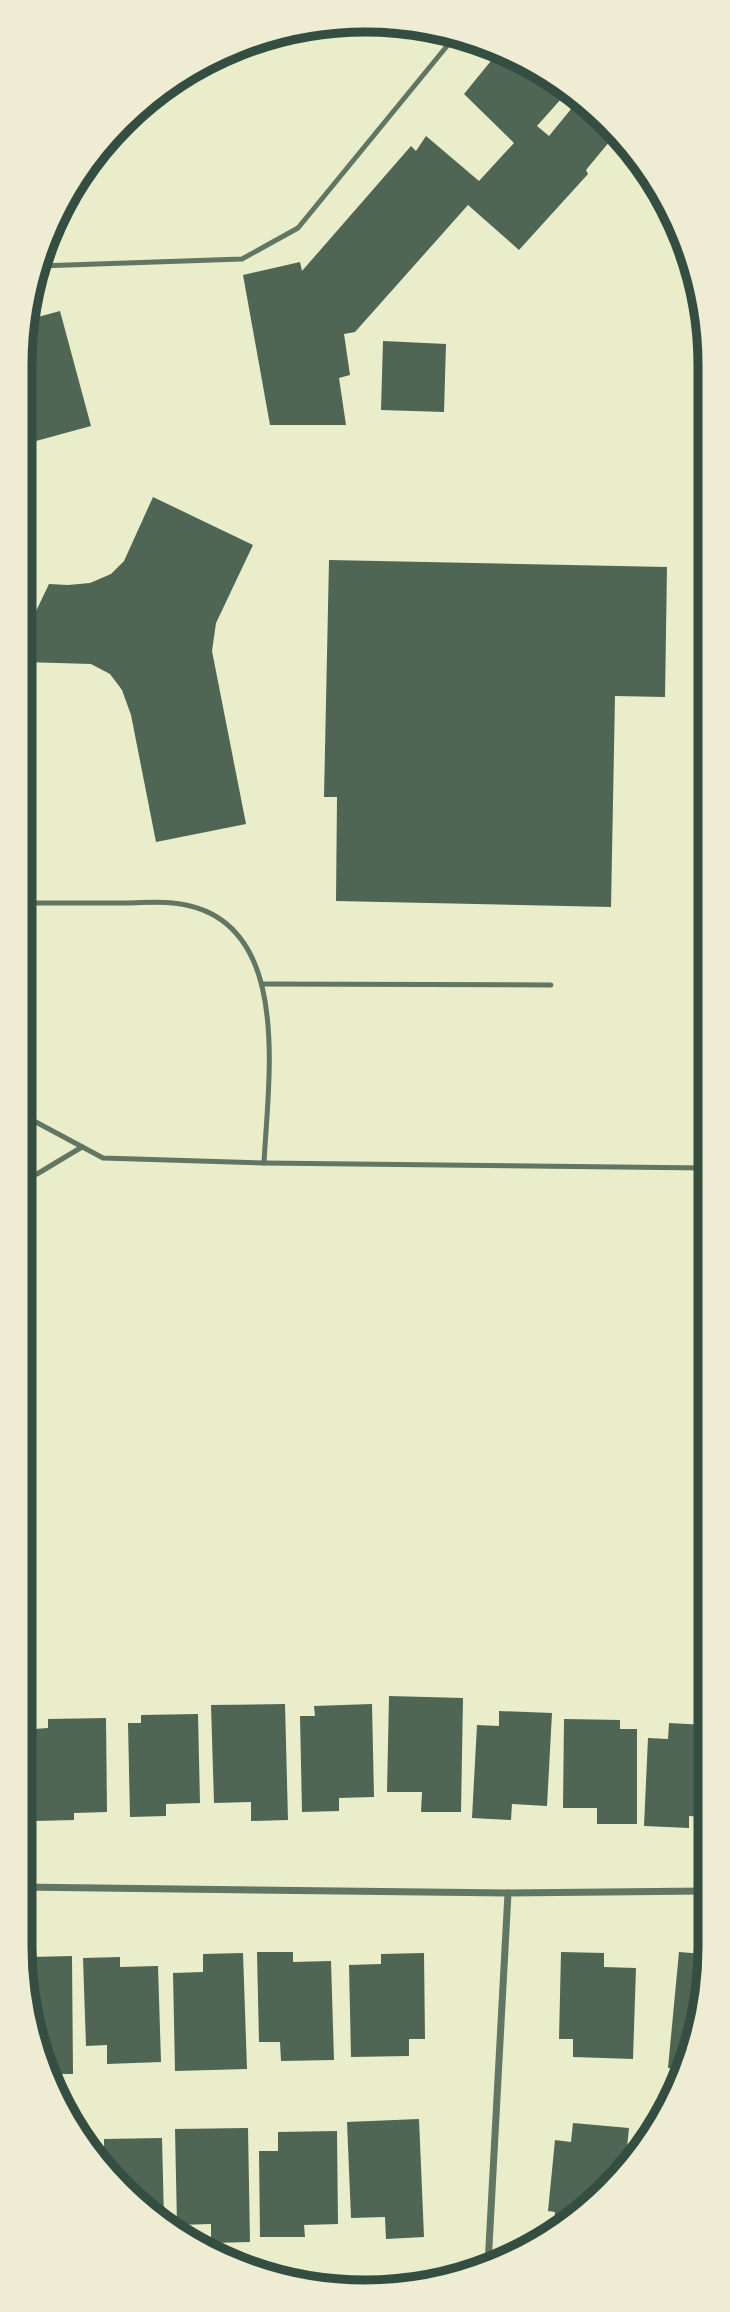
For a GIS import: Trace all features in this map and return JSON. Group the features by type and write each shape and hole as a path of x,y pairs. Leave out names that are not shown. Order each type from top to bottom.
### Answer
{"street":[{"path":"32,1887 508,1893 698,1891"},
{"path":"488,2257 508,1893"}],"lane":[{"path":"47,266 242,258 257,251 298,228 450,43"},
{"path":"32,903 174,903 214,914 247,944 263,984 270,1043 264,1163"},
{"path":"263,984 551,985"},
{"path":"32,1119 103,1158 264,1163 698,1168"},
{"path":"32,1174 37,1174 82,1147"}],"building":[{"path":"494,57 532,76 563,97 537,126 549,136 574,105 601,129 610,141 586,170 588,174 519,250 468,205 355,332 344,334 350,375 339,378 346,425 270,425 243,275 300,262 302,271 411,146 416,151 426,136 479,181 514,143 464,94"},
{"path":"36,310 38,317 60,311 91,426 32,442 32,343"},
{"path":"383,341 446,344 444,412 381,410"},
{"path":"153,497 253,545 216,623 212,651 246,824 156,842 131,715 122,690 110,674 91,664 32,662 32,619 49,584 90,583 111,574 124,561"},
{"path":"329,560 667,567 665,697 615,696 611,907 336,901 337,797 324,797"},
{"path":"389,1696 463,1698 461,1812 421,1812 422,1792 387,1792"},
{"path":"285,1704 288,1820 251,1821 251,1802 214,1803 211,1705"},
{"path":"372,1704 374,1797 339,1798 339,1811 302,1812 300,1716 315,1716 314,1706"},
{"path":"499,1711 552,1713 547,1806 512,1804 511,1820 472,1818 477,1725 499,1726"},
{"path":"198,1714 200,1803 166,1804 166,1816 130,1817 128,1723 141,1723 141,1715"},
{"path":"106,1718 107,1812 74,1813 74,1820 35,1821 34,1729 48,1728 48,1719"},
{"path":"564,1719 620,1720 620,1729 637,1729 637,1824 597,1824 597,1808 563,1808"},
{"path":"669,1723 698,1725 698,1817 689,1816 689,1828 644,1826 648,1738 668,1739"},
{"path":"257,1952 293,1952 293,1962 331,1961 334,2060 281,2061 280,2042 259,2042"},
{"path":"561,1952 604,1953 604,1967 636,1968 633,2059 573,2057 573,2039 559,2039"},
{"path":"679,1952 698,1954 696,1991 687,2033 675,2069 668,2068"},
{"path":"243,1953 247,2069 175,2071 173,1973 203,1972 203,1954"},
{"path":"424,1953 425,2039 409,2039 409,2056 351,2057 349,1965 381,1964 381,1954"},
{"path":"72,1956 73,2074 57,2074 49,2054 34,1991 32,1957"},
{"path":"120,1957 120,1967 158,1966 161,2062 107,2064 107,2045 86,2046 83,1958"},
{"path":"419,2119 424,2237 386,2239 385,2217 351,2218 347,2122"},
{"path":"573,2123 629,2128 626,2154 585,2198 554,2221 555,2212 548,2211 555,2140 571,2142"},
{"path":"248,2128 250,2242 211,2243 211,2224 181,2225 177,2222 175,2129"},
{"path":"337,2131 338,2224 304,2225 305,2237 260,2237 259,2151 278,2151 278,2132"},
{"path":"162,2138 164,2213 129,2183 104,2155 104,2139"}]}
